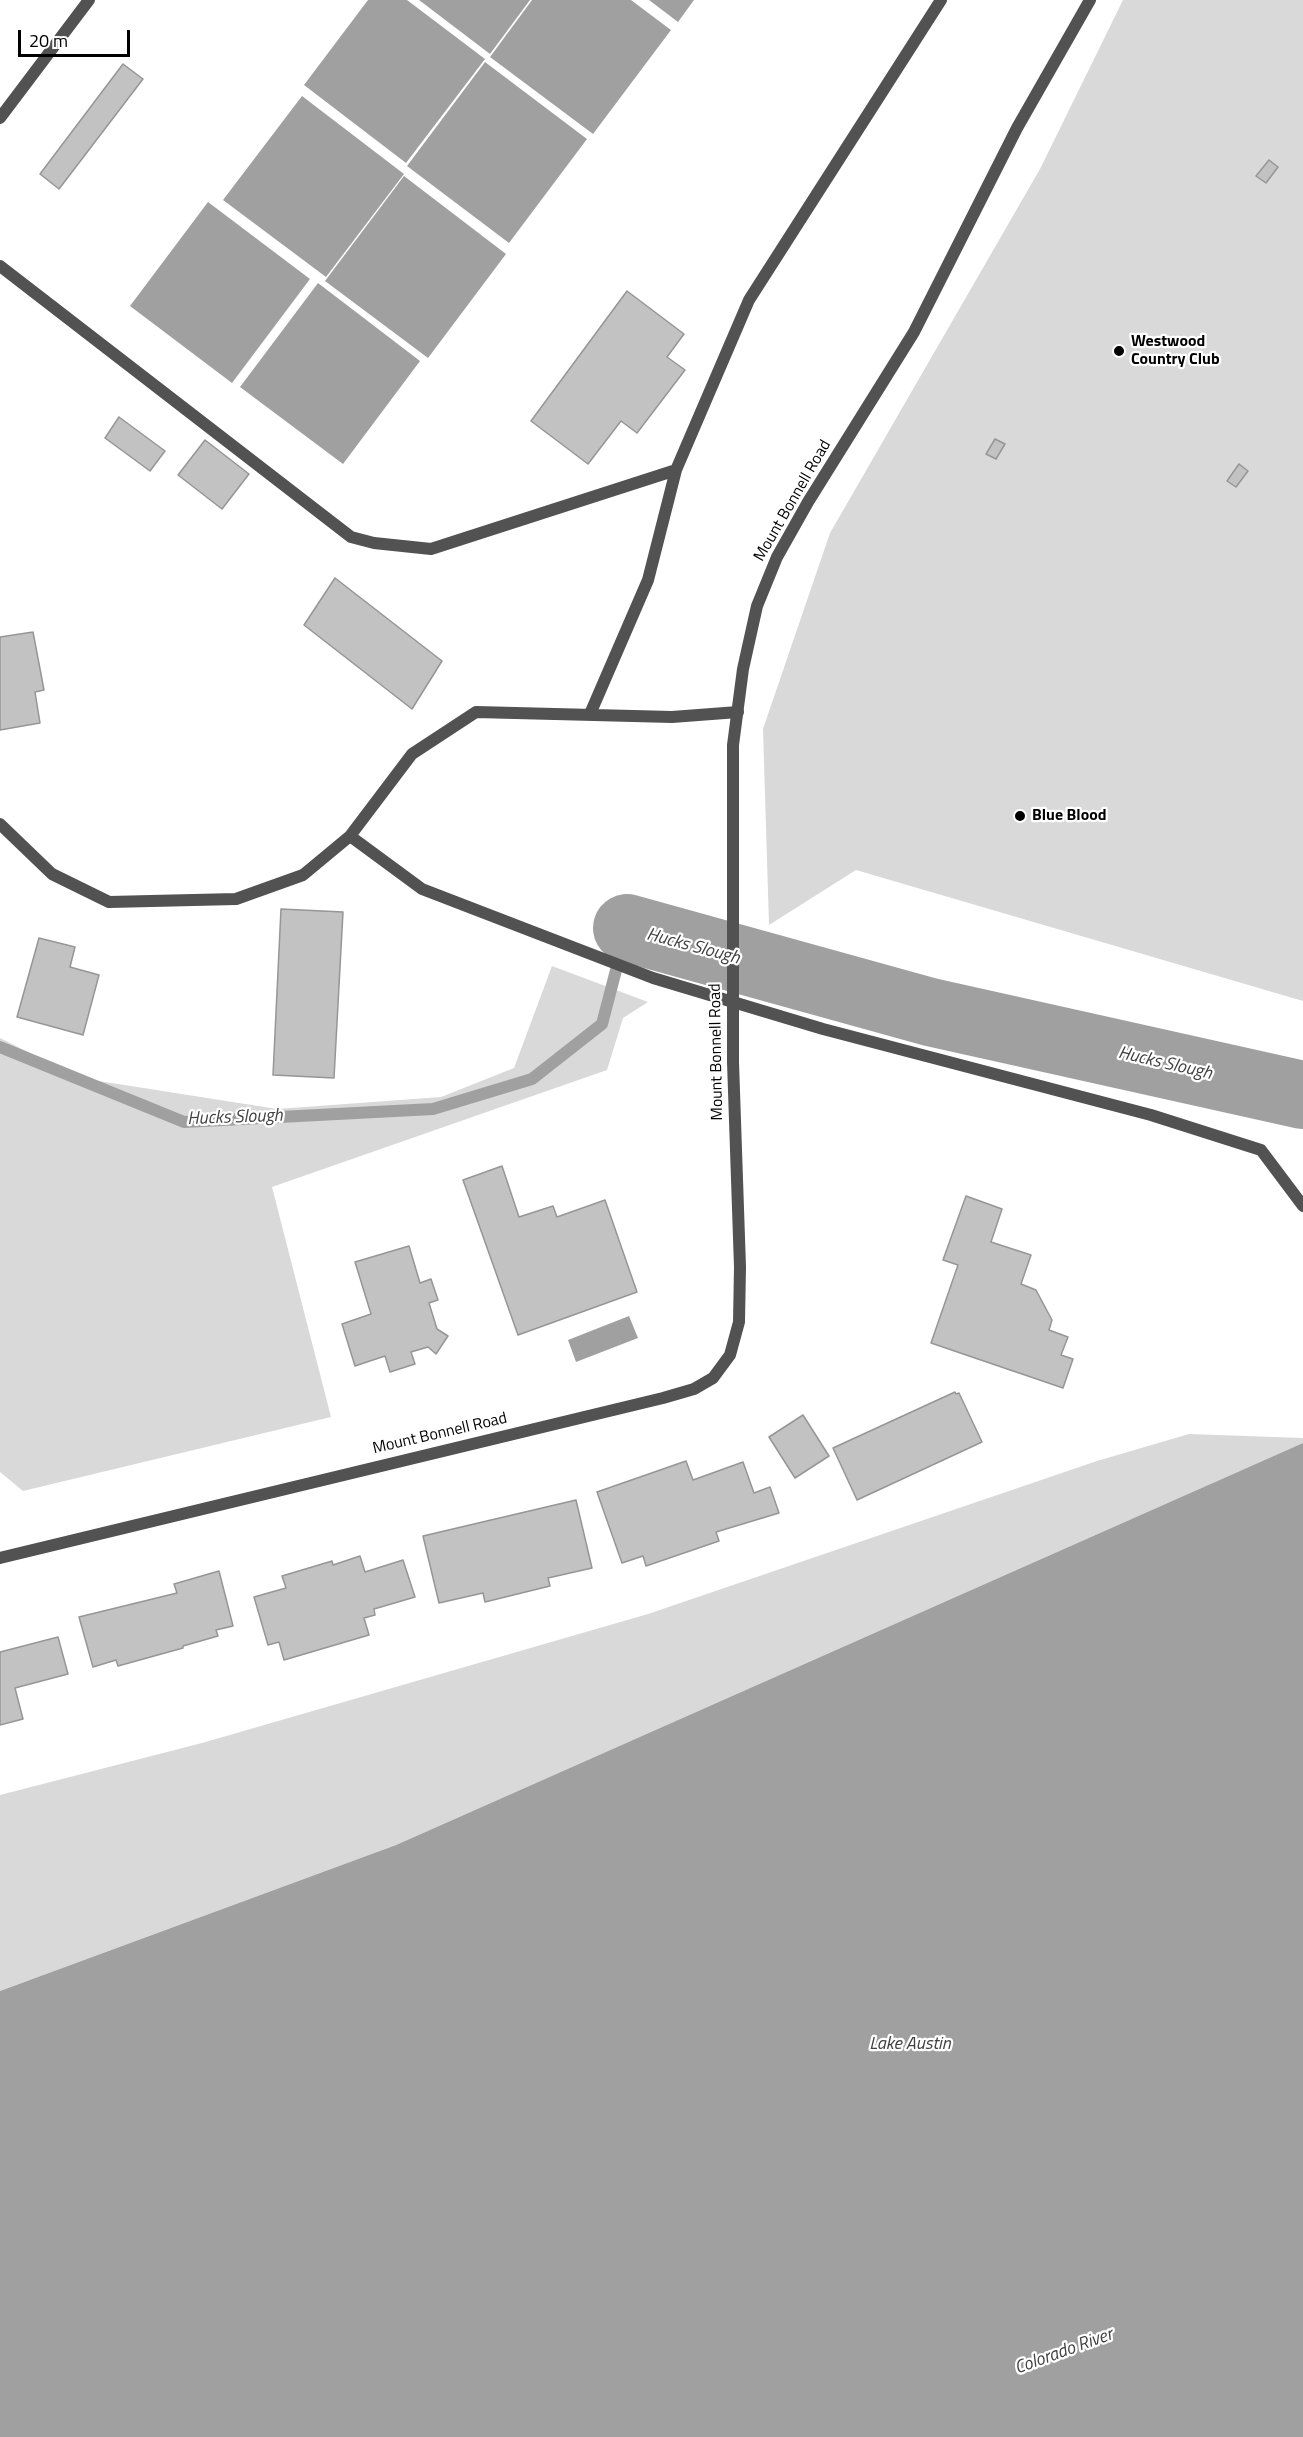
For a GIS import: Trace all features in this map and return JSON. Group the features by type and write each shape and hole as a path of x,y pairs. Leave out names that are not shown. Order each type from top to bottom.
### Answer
{"street":[{"path":"0,118 89,0"},
{"path":"590,714 648,580 676,470 749,300 941,0"},
{"name":"Mount Bonnell Road","path":"0,1558 663,1398 693,1389 712,1378 730,1355 739,1322 740,1267 733,1062 733,745 743,669 757,606 777,557 808,502 914,332 1017,128 1090,0"},
{"path":"0,266 351,537 431,549 676,470"},
{"path":"0,824 52,874 109,902 236,899 303,875 350,836 412,754 476,711 672,717 738,712"},
{"path":"350,836 422,889 653,978 823,1029 1151,1115 1261,1150 1303,1206"}],"shaded area":[{"name":"Westwood Country Club","path":"1123,0 1303,0 1303,1001 856,870 769,925 763,729 830,533 1040,169"},
{"path":"552,966 648,1002 623,1018 607,1070 272,1187 331,1417 23,1491 0,1472 0,1038 80,1078 277,1109 441,1097 514,1068"},
{"path":"1189,1434 1303,1438 1303,1443 396,1845 0,1991 0,1795 202,1743 648,1614 1097,1461"}],"water":[{"path":"368,0 407,0 485,59 406,163 304,85"},
{"path":"419,0 530,0 490,54"},
{"path":"532,0 631,0 671,30 593,134 490,57"},
{"path":"649,0 694,0 678,22"},
{"path":"485,62 587,139 509,243 407,166"},
{"path":"302,96 404,174 326,277 223,200"},
{"path":"404,176 506,254 428,358 325,281"},
{"path":"208,202 310,279 232,383 130,306"},
{"path":"318,283 420,361 343,464 240,387"},
{"path":"629,1316 638,1338 576,1362 568,1340"},
{"name":"Lake Austin","path":"1303,1443 1303,2437 0,2437 0,1991 396,1845"}],"building":[{"path":"123,64 143,79 59,189 40,174"},
{"path":"1269,160 1278,167 1266,183 1256,176"},
{"path":"627,291 684,334 667,357 685,370 637,433 621,421 588,464 531,421"},
{"path":"119,417 165,451 150,471 105,438"},
{"path":"995,439 1005,444 996,459 986,454"},
{"path":"205,440 249,474 222,509 178,475"},
{"path":"1239,464 1248,471 1236,487 1227,481"},
{"path":"335,578 442,661 412,709 304,625"},
{"path":"33,632 44,690 35,692 40,723 0,730 0,637"},
{"path":"281,909 343,912 334,1078 273,1075"},
{"path":"39,938 75,947 70,967 99,975 83,1035 17,1017"},
{"path":"502,1166 519,1217 553,1206 557,1217 605,1200 637,1292 518,1335 463,1180"},
{"path":"966,1196 1002,1209 991,1242 1031,1255 1021,1284 1036,1290 1052,1320 1049,1330 1068,1337 1061,1355 1073,1359 1063,1388 931,1343 958,1265 943,1260"},
{"path":"409,1246 420,1283 431,1279 438,1300 429,1303 437,1329 448,1336 436,1354 428,1347 411,1352 415,1364 390,1372 385,1356 355,1366 342,1324 371,1314 355,1262"},
{"path":"955,1392 959,1393 982,1442 857,1500 833,1448"},
{"path":"803,1415 829,1456 795,1478 769,1437"},
{"path":"686,1461 693,1480 743,1462 754,1493 770,1487 779,1513 716,1532 719,1541 646,1566 643,1556 622,1563 597,1492"},
{"path":"576,1500 592,1568 548,1578 550,1586 485,1602 483,1593 439,1603 423,1536"},
{"path":"360,1556 365,1572 403,1560 415,1597 374,1609 375,1615 364,1618 369,1635 284,1660 279,1642 268,1645 254,1597 286,1588 282,1576 332,1561 333,1565"},
{"path":"219,1571 233,1626 216,1630 218,1636 183,1646 183,1648 118,1666 116,1660 93,1667 79,1617 177,1593 174,1584"},
{"path":"58,1637 68,1674 15,1688 23,1719 0,1725 0,1652"}],"waterway":[{"name":"Hucks Slough","path":"0,1047 184,1122 433,1109 532,1079 602,1024 627,928"},
{"name":"Hucks Slough","path":"627,928 930,1012 1303,1095"}],"place":[{"name":"Westwood Country Club","path":"1119,351"},
{"name":"Blue Blood","path":"1020,816"}],"water label":[{"name":"Colorado River","path":"1064,2352"}]}
